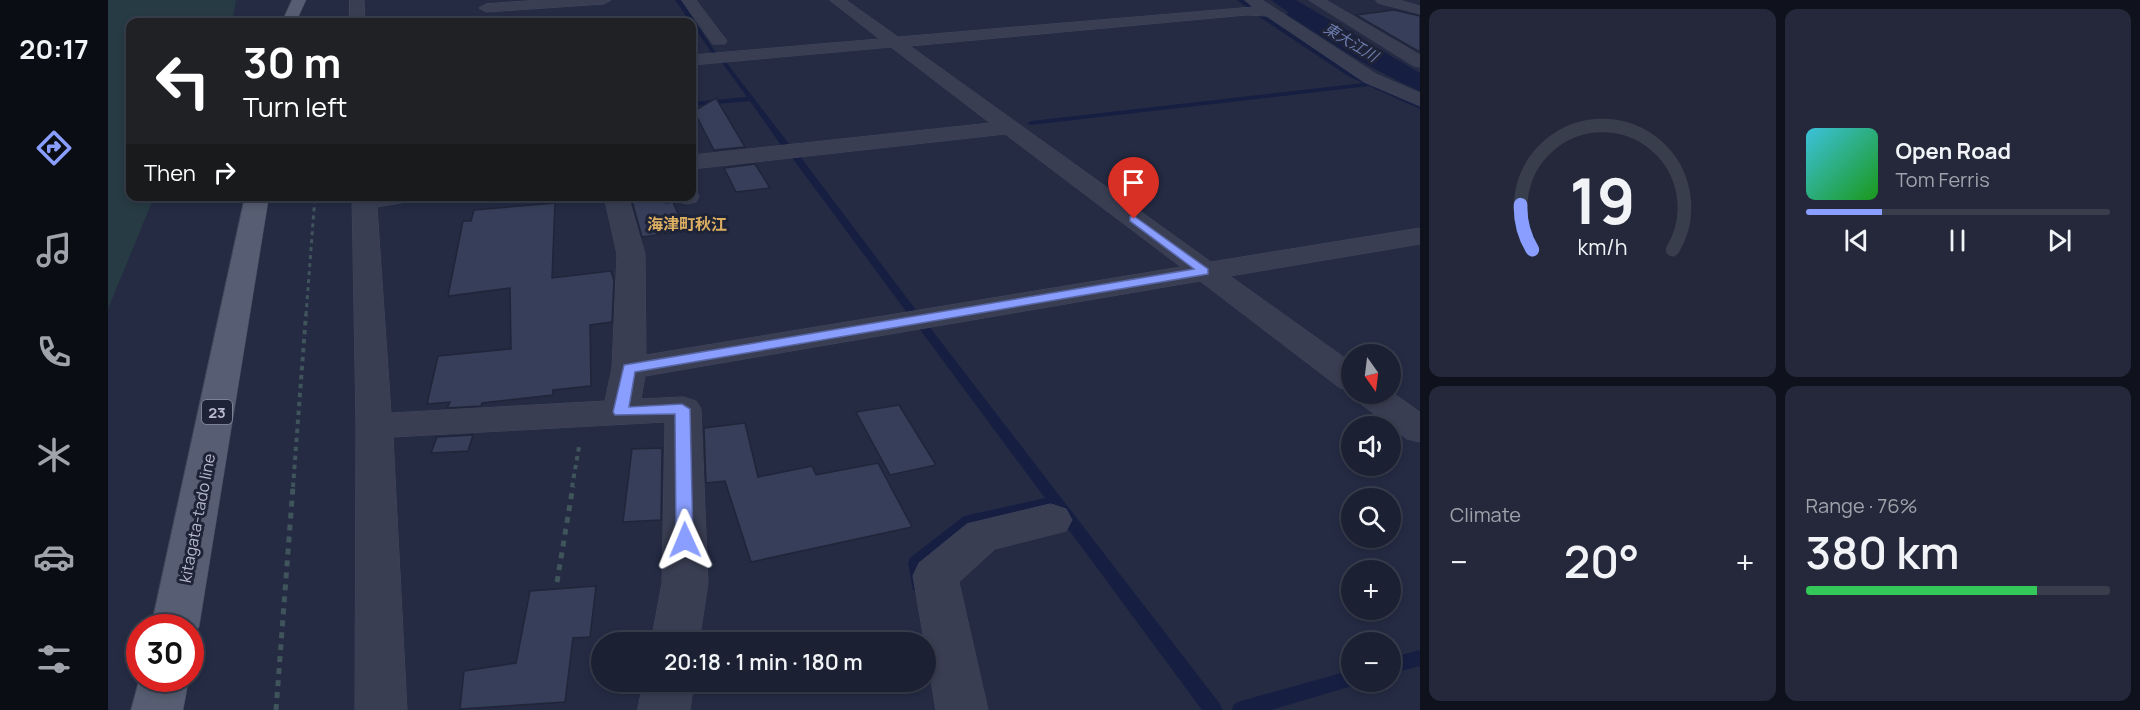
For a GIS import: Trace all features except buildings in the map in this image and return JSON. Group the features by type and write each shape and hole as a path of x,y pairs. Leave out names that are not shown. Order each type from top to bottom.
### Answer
{"main road":[{"path":"291,18 299,0"},
{"name":"kitagata-tado line","path":"177,614 256,201"},
{"path":"157,710 161,692"}],"street":[{"path":"357,0 358,18"},
{"path":"486,8 604,0"},
{"path":"689,0 719,41"},
{"path":"837,0 1341,372"},
{"path":"1252,0 1370,78 1420,100"},
{"path":"1316,0 1419,60"},
{"path":"1383,0 1420,10"},
{"path":"560,3 565,18"},
{"path":"696,60 1246,11 1268,12"},
{"path":"696,162 1011,127"},
{"path":"364,201 374,426 381,710"},
{"path":"603,413 629,368 631,254 617,201"},
{"path":"629,368 1420,236"},
{"path":"1384,404 1420,430"},
{"path":"374,426 682,409 685,584 677,632"},
{"path":"962,710 935,576 982,536 1051,520"},
{"path":"664,710 667,692"}],"path":[{"path":"276,710 315,201"},
{"path":"557,582 603,413"}],"shaded area":[{"path":"108,0 236,0 232,18 126,18 126,201 152,201 108,309"}],"water":[{"name":"東大江川","path":"1271,0 1296,0 1420,73 1420,91 1351,55 1286,14 1289,13"}],"waterway":[{"path":"678,0 690,18"},
{"path":"1240,0 1251,8"},
{"path":"1257,13 1350,75 1420,107"},
{"path":"696,26 716,55"},
{"path":"723,60 786,146"},
{"path":"1031,123 1367,85"},
{"path":"696,104 751,99"},
{"path":"796,157 912,312"},
{"path":"924,327 1213,710"},
{"path":"919,585 916,563 969,520 1055,501"},
{"path":"1401,663 1420,658"},
{"path":"1241,710 1341,681"}],"district":[{"name":"海津町秋江","path":"687,224"}],"route":[{"path":"685,540 682,409 621,412 629,368 1204,271 1134,219"}]}
